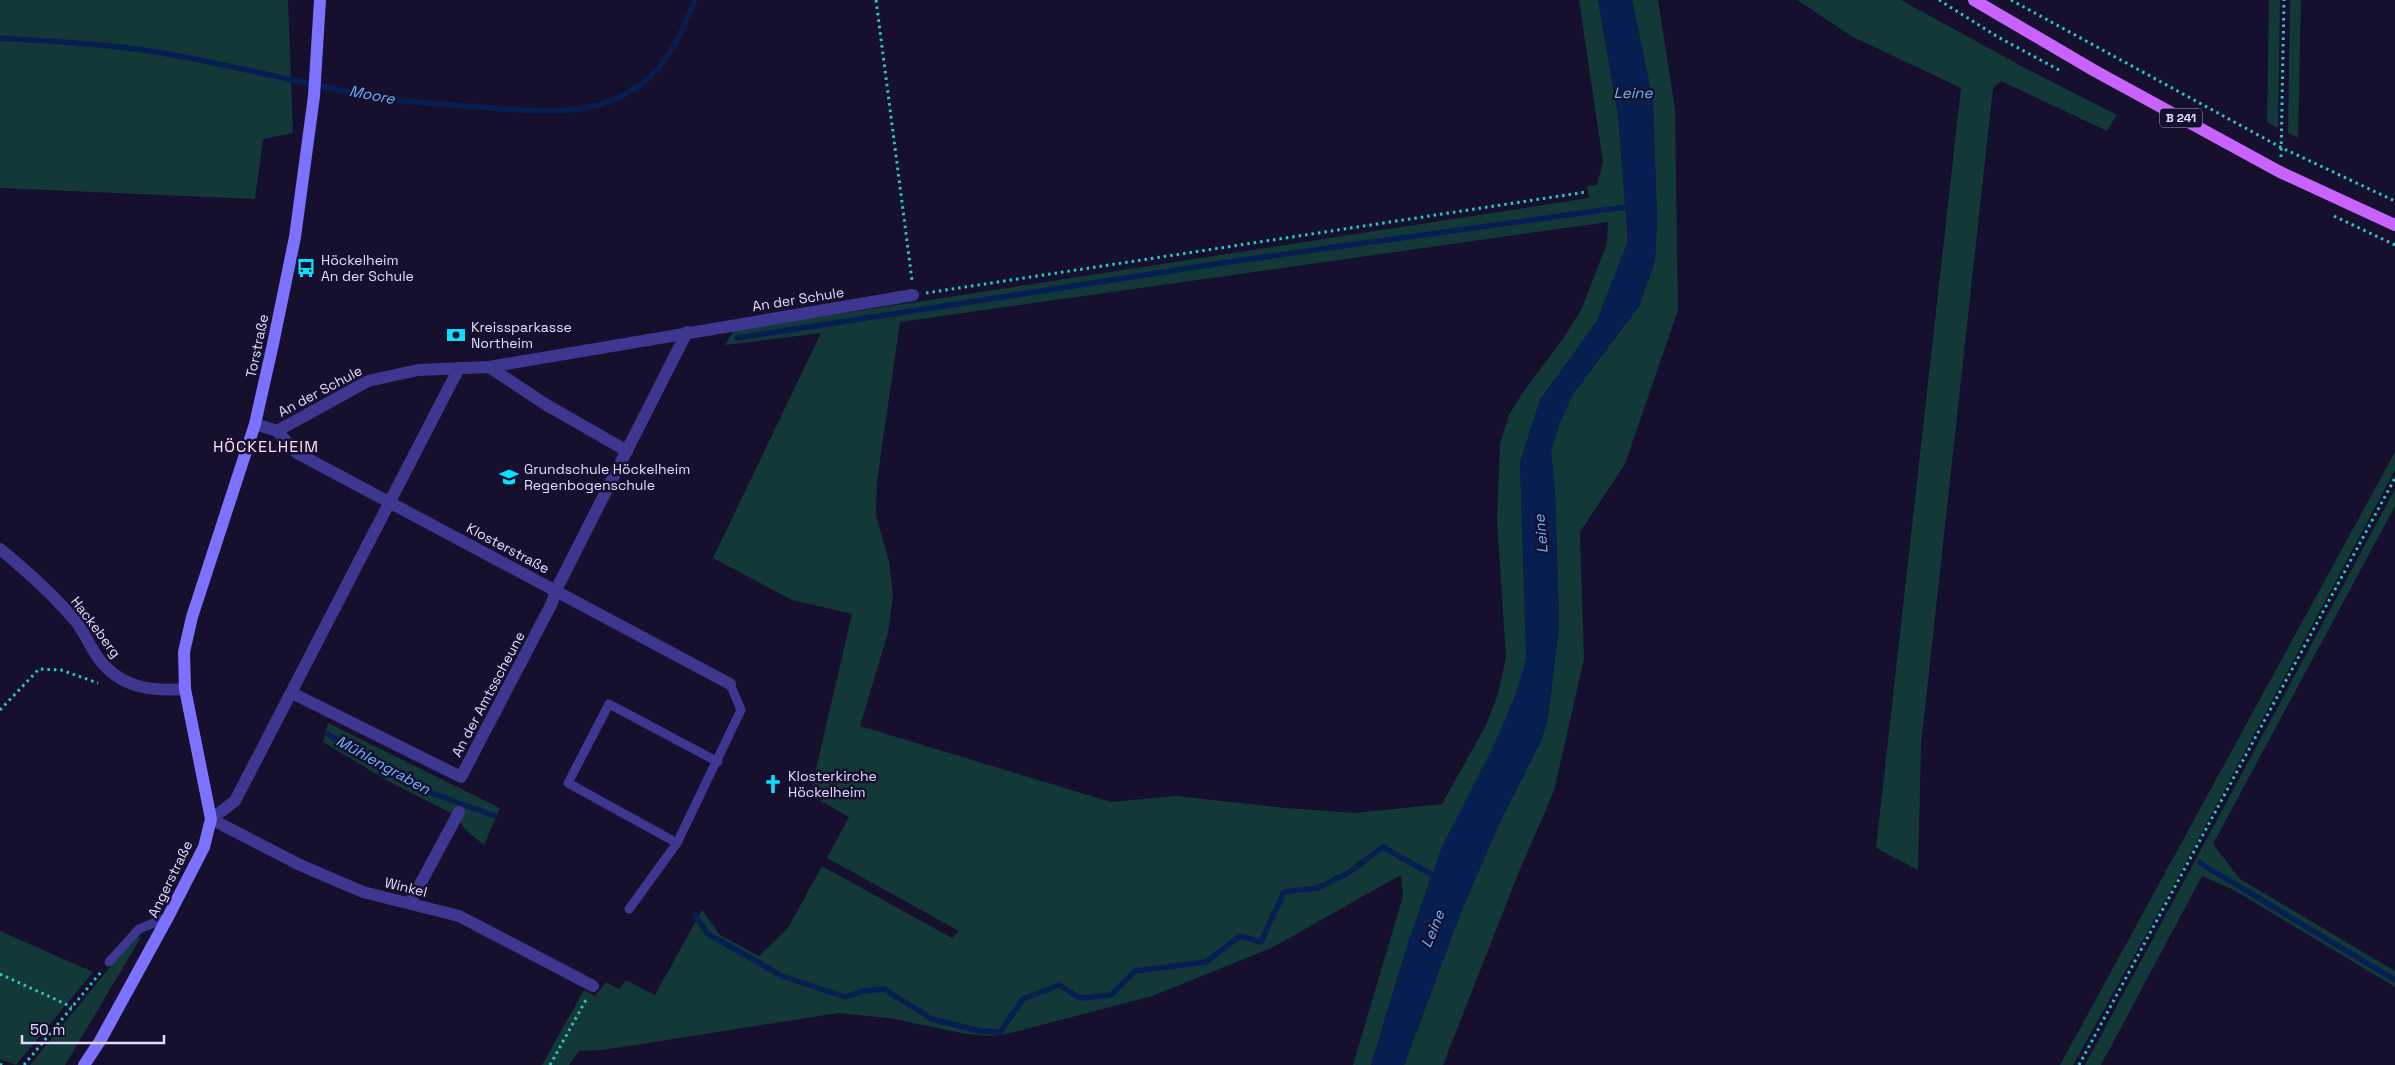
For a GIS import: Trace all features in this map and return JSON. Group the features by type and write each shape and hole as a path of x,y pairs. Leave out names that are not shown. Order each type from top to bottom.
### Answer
{"main road":[{"name":"B 241","path":"1974,0 2095,71 2280,172 2395,224"}],"street":[{"name":"Torstraße","path":"185,688 184,652 192,617 255,424 295,237 314,96 320,0"},
{"name":"An der Schule","path":"255,424 277,431 368,381 418,370 489,368 688,332 913,295"},
{"path":"556,590 688,332"},
{"path":"211,819 235,802 459,368"},
{"path":"489,368 545,404 627,451"},
{"name":"Klosterstraße","path":"277,431 297,453 730,684"},
{"name":"Hackeberg","path":"0,549 39,580 77,623 103,665 117,676 128,684 144,689 185,688"},
{"name":"An der Amtsscheune","path":"292,693 461,777 552,603 556,590"},
{"name":"Angerstraße","path":"84,1065 100,1041 204,847 211,819 185,688"},
{"path":"410,903 458,812"},
{"name":"Winkel","path":"211,819 300,865 363,892 459,916 593,986"}],"lane":[{"path":"629,909 677,843 718,762 741,710 730,684"},
{"path":"677,843 568,784 609,704 718,762"},
{"path":"109,962 138,929 168,917"}],"path":[{"path":"876,0 913,295 1586,192"},
{"path":"2011,0 2282,148 2395,201"},
{"path":"2280,172 2284,0"},
{"path":"2080,1065 2395,478"},
{"path":"0,710 38,669 62,670 102,684 117,676"},
{"path":"24,1065 109,962"},
{"path":"0,974 72,1007"},
{"path":"550,1065 593,986"}],"green space":[{"path":"0,0 288,0 293,133 263,139 255,199 0,188"},
{"path":"1579,0 1598,0 1618,114 1628,241 1597,321 1540,400 1520,463 1527,659 1515,697 1492,750 1442,847 1409,940 1371,1065 1353,1065 1403,896 1401,875 1273,947 1202,976 1152,996 1007,1034 990,1036 966,1034 889,1018 838,1013 603,1050 579,1051 569,1065 542,1065 584,990 595,996 606,982 619,989 626,980 655,995 702,910 720,935 759,956 788,928 822,866 952,938 959,931 827,858 849,817 810,795 852,614 792,600 713,558 821,333 725,345 734,330 1589,198 1587,186 1597,185 1603,162","holes":["1608,222 1607,243 1582,308 1565,336 1521,395 1509,415 1500,444 1497,520 1506,657 1498,694 1486,725 1442,804 1355,813 1285,808 1176,796 1111,802 860,726 888,633 893,594 889,561 876,515 877,481 900,322"]},
{"path":"1632,0 1658,0 1675,109 1678,310 1625,464 1580,532 1584,659 1554,791 1518,874 1443,1065 1404,1065 1461,912 1500,822 1541,741 1548,718 1559,626 1555,492 1551,451 1559,424 1573,394 1639,306 1655,261 1657,222 1653,101"},
{"path":"1797,0 1901,0 2021,66 2117,115 2107,131 2001,81 1993,88 1921,745 1918,870 1876,848 1961,88 1851,36"},
{"path":"2269,0 2280,0 2278,128 2267,122"},
{"path":"2290,0 2301,0 2298,138 2288,133"},
{"path":"2395,452 2395,470 2171,890 2073,1065 2060,1065"},
{"path":"2395,489 2395,506 2213,844 2240,879 2395,971 2395,987 2234,890 2202,876 2101,1065 2085,1065"},
{"path":"328,723 500,808 484,845 466,830 455,815 390,782 323,742"},
{"path":"0,931 93,972 16,1065 0,1059"},
{"path":"141,937 65,1065 30,1065 132,940"}],"water":[{"name":"Leine","path":"1598,0 1632,0 1653,101 1657,222 1655,261 1639,306 1573,394 1559,425 1551,451 1555,492 1559,626 1548,718 1541,741 1500,822 1461,912 1404,1065 1371,1065 1409,940 1442,847 1492,750 1515,697 1526,659 1520,463 1540,400 1597,321 1628,241 1618,114"}],"waterway":[{"name":"Moore","path":"0,38 90,44 175,55 333,89 396,100 518,110 557,111 595,106 613,100 643,83 662,63 678,39 695,0"},
{"path":"737,338 1242,260 1633,206"},
{"name":"Mühlengraben","path":"328,734 367,760 418,788 495,816"},
{"name":"Mühlengraben","path":"695,915 708,934 782,976 845,997 863,991 884,989 932,1019 980,1031 1000,1032 1023,999 1059,985 1080,998 1111,995 1135,971 1206,962 1240,936 1261,942 1284,892 1318,888 1348,873 1383,847 1438,878"},
{"path":"2200,863 2395,980"}],"place":[{"name":"Höckelheim An der Schule","path":"306,268"},
{"name":"Kreissparkasse Northeim","path":"456,335"},
{"name":"Grundschule Höckelheim Regenbogenschule","path":"509,477"},
{"name":"Klosterkirche Höckelheim","path":"773,784"}],"district":[{"name":"HÖCKELHEIM","path":"266,446"}]}
